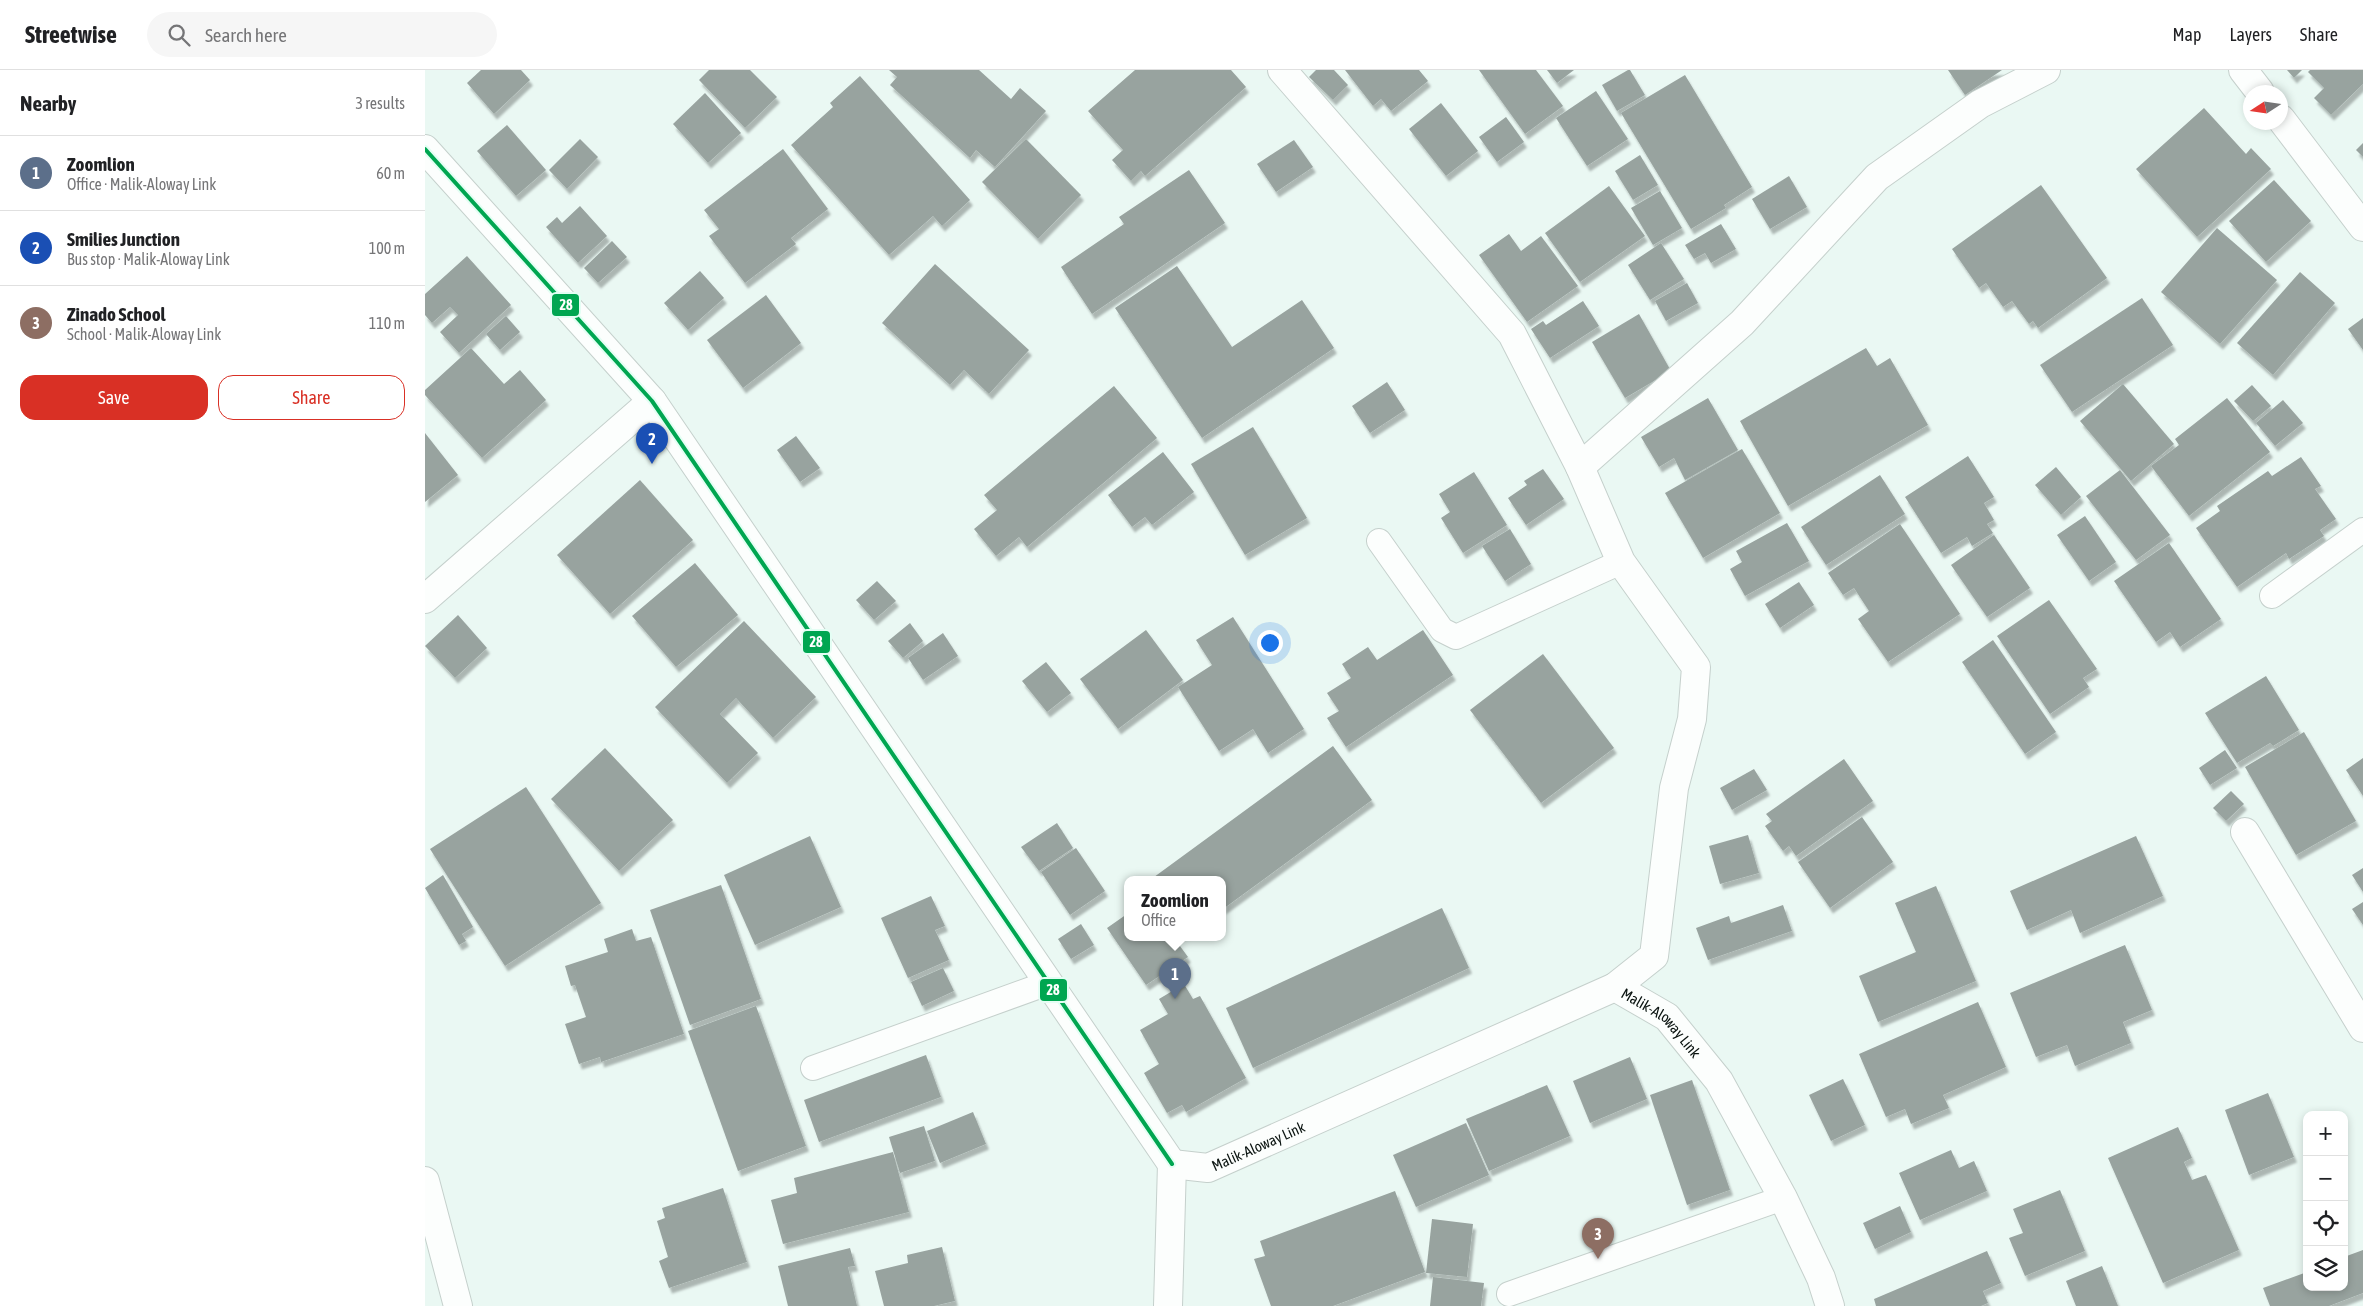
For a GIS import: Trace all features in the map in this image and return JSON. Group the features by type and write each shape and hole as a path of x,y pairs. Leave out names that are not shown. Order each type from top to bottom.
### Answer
{"street":[{"path":"1282,70 1512,334 1580,467 1621,562 1696,667 1692,719 1674,788 1654,956 1615,987"},
{"path":"1580,467 1742,323 1877,177 1980,104 2046,70"},
{"path":"2243,70 2255,85"},
{"path":"2288,128 2363,227"},
{"path":"425,149 652,401 1171,1164 1167,1306"},
{"path":"425,599 652,401"},
{"path":"2245,832 2363,1028"},
{"name":"Malik-Aloway Link","path":"1171,1164 1208,1168 1615,987 1667,1017 1719,1081 1783,1198 1821,1278 1830,1306"},
{"path":"425,1181 458,1306"}],"lane":[{"path":"2272,596 2363,530"},
{"path":"1379,541 1442,630 1456,638 1621,562"},
{"path":"813,1068 1048,983"},
{"path":"1509,1294 1783,1198"}],"building":[{"path":"481,70 521,70 530,80 494,114 467,83"},
{"path":"709,70 750,70 777,97 745,128 699,80"},
{"path":"889,70 979,70 1011,99 1020,88 1046,111 995,167 976,150 970,158 890,85 897,77"},
{"path":"1135,70 1231,70 1246,87 1145,176 1141,171 1131,181 1112,160 1123,150 1088,111"},
{"path":"1316,70 1334,70 1348,85 1333,100 1309,77"},
{"path":"1345,70 1419,70 1428,81 1391,111 1381,99 1373,106"},
{"path":"1479,70 1536,70 1563,106 1525,134"},
{"path":"1547,70 1574,70 1557,83"},
{"path":"1630,70 1645,95 1617,111 1602,85"},
{"path":"1948,70 2002,70 1965,95"},
{"path":"2287,70 2302,70 2294,78"},
{"path":"2310,70 2363,70 2363,84 2331,115 2314,98 2324,88 2308,72"},
{"path":"1685,75 1752,187 1724,205 1726,208 1691,229 1621,113"},
{"path":"860,76 970,200 942,226 933,216 889,255 791,145 833,107 830,103"},
{"path":"1596,91 1628,139 1587,166 1556,118"},
{"path":"705,93 741,133 708,163 673,124"},
{"path":"1441,103 1478,151 1446,176 1409,129"},
{"path":"2204,108 2246,154 2251,148 2271,169 2197,237 2136,169"},
{"path":"1506,117 1524,142 1497,162 1479,137"},
{"path":"507,125 546,170 516,196 477,151"},
{"path":"580,139 598,157 567,189 549,170"},
{"path":"1026,139 1081,195 1038,239 982,182"},
{"path":"1294,140 1313,167 1276,192 1257,164"},
{"path":"2363,143 2363,157 2356,150"},
{"path":"783,149 828,209 791,238 796,244 745,283 709,236 719,229 704,210"},
{"path":"1640,155 1658,185 1633,200 1615,171"},
{"path":"1189,170 1225,223 1092,314 1061,267 1124,224 1119,217"},
{"path":"1789,176 1807,207 1770,229 1752,199"},
{"path":"2274,180 2311,221 2266,262 2229,221"},
{"path":"2041,185 2107,278 2038,328 2033,321 2029,324 2012,301 2003,307 1986,283 1979,288 1952,249"},
{"path":"1609,186 1645,236 1580,282 1545,233"},
{"path":"1660,191 1682,228 1653,245 1631,208"},
{"path":"580,206 607,236 578,263 546,227 557,217 562,223"},
{"path":"1721,224 1736,249 1711,263 1705,253 1694,259 1685,245"},
{"path":"2217,228 2277,280 2220,344 2161,292"},
{"path":"1509,234 1521,251 1541,236 1578,286 1527,322 1479,255"},
{"path":"612,241 627,257 598,283 584,268"},
{"path":"1661,243 1684,279 1650,300 1628,265"},
{"path":"467,256 511,305 459,353 440,332 458,315 450,307 432,323 425,315 425,294"},
{"path":"935,264 1029,350 989,394 964,370 950,385 882,323"},
{"path":"1177,266 1232,347 1302,300 1334,348 1202,438 1115,308"},
{"path":"700,271 724,298 688,330 664,303"},
{"path":"2300,272 2335,303 2273,375 2237,343"},
{"path":"1687,283 1698,303 1666,321 1655,301"},
{"path":"766,295 801,343 743,388 707,340"},
{"path":"2142,298 2173,345 2072,412 2040,365"},
{"path":"1583,301 1599,326 1550,358 1531,329 1543,321 1546,325"},
{"path":"1639,314 1671,371 1625,398 1592,342"},
{"path":"506,316 520,332 500,350 486,334"},
{"path":"2363,318 2363,350 2348,329"},
{"path":"471,348 504,384 520,370 546,400 482,458 425,395 425,390"},
{"path":"1866,348 1877,366 1890,358 1928,425 1788,506 1740,421"},
{"path":"1387,382 1405,410 1370,433 1352,406"},
{"path":"2123,384 2174,444 2131,481 2080,421"},
{"path":"2252,385 2271,406 2253,421 2234,401"},
{"path":"1114,386 1157,438 1027,547 1019,537 996,556 974,529 997,510 984,495"},
{"path":"1708,398 1738,450 1685,480 1674,458 1659,467 1641,437"},
{"path":"2227,398 2270,452 2189,516 2151,466 2179,445 2175,439"},
{"path":"2283,400 2303,423 2275,446 2256,423"},
{"path":"1253,427 1307,518 1245,555 1191,464"},
{"path":"425,433 458,475 425,502"},
{"path":"796,436 820,468 800,482 777,450"},
{"path":"1742,449 1780,513 1703,558 1665,493"},
{"path":"1163,452 1194,492 1152,525 1145,517 1132,527 1108,495"},
{"path":"1968,456 1994,497 1984,503 1994,520 1987,524 1993,533 1972,546 1967,537 1941,553 1905,497"},
{"path":"2301,457 2321,486 2315,489 2336,519 2320,530 2324,536 2289,559 2286,553 2237,587 2196,528 2220,511 2217,506 2268,471 2272,476"},
{"path":"2056,467 2081,497 2061,515 2035,485"},
{"path":"1543,469 1564,499 1526,525 1508,498 1527,485 1524,481"},
{"path":"2120,470 2170,535 2136,560 2086,496"},
{"path":"1474,472 1507,525 1463,553 1441,518 1450,512 1439,494"},
{"path":"1880,475 1905,514 1826,565 1801,527"},
{"path":"640,480 693,540 610,614 557,555"},
{"path":"2085,516 2116,562 2089,581 2057,535"},
{"path":"1787,523 1809,561 1745,596 1730,569 1742,562 1736,551"},
{"path":"1900,524 1960,614 1888,662 1858,619 1869,611 1854,588 1843,595 1828,573"},
{"path":"1510,529 1531,564 1505,581 1482,546"},
{"path":"1994,535 2030,588 1987,617 1951,565"},
{"path":"2169,543 2221,619 2180,647 2170,632 2156,642 2114,581"},
{"path":"695,563 738,615 676,667 632,616"},
{"path":"877,581 896,601 874,620 856,600"},
{"path":"1799,582 1814,605 1780,628 1765,604"},
{"path":"2049,600 2097,669 2083,678 2089,687 2050,714 1997,636"},
{"path":"458,615 487,648 455,678 425,646"},
{"path":"1233,617 1304,729 1268,753 1253,729 1219,751 1178,687 1212,665 1196,640"},
{"path":"744,621 816,697 773,738 736,698 720,714 758,753 727,783 655,707"},
{"path":"910,623 923,641 903,658 888,641"},
{"path":"1146,630 1183,680 1118,729 1080,679"},
{"path":"1423,630 1453,675 1346,747 1327,718 1339,711 1327,693 1351,678 1342,664 1368,647 1377,660"},
{"path":"943,633 958,656 923,680 908,658"},
{"path":"1993,640 2056,732 2025,754 1962,662"},
{"path":"1543,654 1614,748 1541,803 1470,710"},
{"path":"1046,662 1071,693 1047,712 1022,681"},
{"path":"2266,676 2299,730 2273,746 2270,743 2237,763 2205,713"},
{"path":"2304,732 2356,821 2296,855 2245,767"},
{"path":"1333,746 1372,800 1226,907 1226,876 1155,876"},
{"path":"605,748 673,820 619,871 551,799"},
{"path":"2225,750 2237,768 2210,785 2199,768"},
{"path":"2363,758 2363,796 2346,770"},
{"path":"1844,759 1873,801 1796,856 1789,846 1783,851 1765,826 1772,821 1766,814"},
{"path":"1754,769 1767,790 1732,810 1720,788"},
{"path":"526,787 601,903 505,966 430,849"},
{"path":"2231,791 2244,804 2226,821 2213,808"},
{"path":"1862,817 1893,862 1830,908 1798,862"},
{"path":"1057,823 1073,848 1039,871 1021,847"},
{"path":"1748,835 1759,873 1720,884 1709,846"},
{"path":"810,836 841,907 755,945 724,875"},
{"path":"2136,836 2163,896 2080,933 2071,910 2027,930 2010,891"},
{"path":"1076,848 1105,891 1070,915 1041,872"},
{"path":"2363,868 2363,892 2352,875"},
{"path":"443,875 473,927 462,934 466,941 459,945 425,888"},
{"path":"721,885 761,999 690,1025 650,910"},
{"path":"1936,886 1976,981 1878,1022 1859,976 1916,952 1895,903"},
{"path":"931,896 945,926 935,930 949,960 908,978 881,918"},
{"path":"2363,902 2363,925 2352,909"},
{"path":"1783,905 1792,931 1708,960 1696,928 1729,916 1731,923"},
{"path":"1442,908 1469,968 1253,1068 1226,1008"},
{"path":"1124,916 1124,941 1176,941 1188,957 1146,985 1107,928"},
{"path":"1081,924 1094,945 1071,959 1058,939"},
{"path":"632,929 636,941 651,937 684,1034 601,1062 600,1057 579,1064 565,1024 586,1017 575,985 571,986 565,966 608,952 604,939"},
{"path":"2125,945 2152,1010 2123,1022 2131,1043 2075,1066 2067,1045 2036,1057 2010,993"},
{"path":"943,968 954,991 922,1006 911,982"},
{"path":"1184,984 1193,999 1200,996 1246,1078 1186,1112 1182,1105 1167,1113 1144,1073 1159,1064 1140,1030 1168,1014 1159,999"},
{"path":"1978,1002 2006,1067 1943,1095 1949,1108 1911,1124 1905,1109 1886,1117 1859,1054"},
{"path":"756,1006 806,1146 738,1171 688,1031"},
{"path":"926,1055 941,1097 819,1142 804,1100"},
{"path":"1630,1057 1647,1099 1590,1123 1573,1081"},
{"path":"1843,1079 1865,1125 1831,1141 1809,1095"},
{"path":"1692,1080 1730,1190 1687,1205 1650,1095"},
{"path":"1547,1085 1570,1136 1489,1171 1466,1119"},
{"path":"2268,1093 2294,1157 2249,1175 2225,1110"},
{"path":"973,1112 986,1144 940,1163 927,1131"},
{"path":"1466,1123 1489,1175 1416,1207 1393,1155"},
{"path":"924,1126 935,1161 900,1173 889,1137"},
{"path":"2178,1127 2192,1158 2184,1162 2192,1180 2206,1175 2239,1250 2163,1283 2108,1158"},
{"path":"1951,1150 1959,1168 1974,1161 1987,1191 1920,1220 1899,1173"},
{"path":"893,1152 909,1212 783,1244 771,1200 797,1193 794,1178"},
{"path":"723,1188 747,1262 669,1288 659,1261 668,1257 657,1221 665,1218 662,1208"},
{"path":"2060,1190 2085,1251 2025,1276 2009,1238 2023,1233 2013,1209"},
{"path":"1395,1191 1425,1272 1333,1306 1271,1306 1254,1259 1265,1256 1260,1241"},
{"path":"1900,1206 1911,1232 1875,1249 1863,1223"},
{"path":"1432,1219 1473,1224 1467,1277 1426,1273"},
{"path":"942,1247 955,1301 934,1306 884,1306 875,1271 908,1263 907,1255"},
{"path":"850,1248 855,1266 848,1267 857,1306 788,1306 778,1266"},
{"path":"2363,1250 2363,1293 2329,1306 2270,1306 2263,1288 2303,1273 2303,1291 2348,1291 2348,1256"},
{"path":"1987,1251 2001,1283 1983,1291 1988,1303 1981,1306 1876,1306 1874,1299"},
{"path":"2102,1266 2118,1306 2076,1306 2066,1281"},
{"path":"1433,1277 1484,1283 1481,1306 1430,1306"}],"transit line":[{"name":"28","path":"425,149 652,401 1172,1164"}],"place":[{"name":"Smilies Junction","path":"652,464"},
{"name":"Zoomlion","path":"1175,999"},
{"name":"Zinado School","path":"1598,1259"}]}
